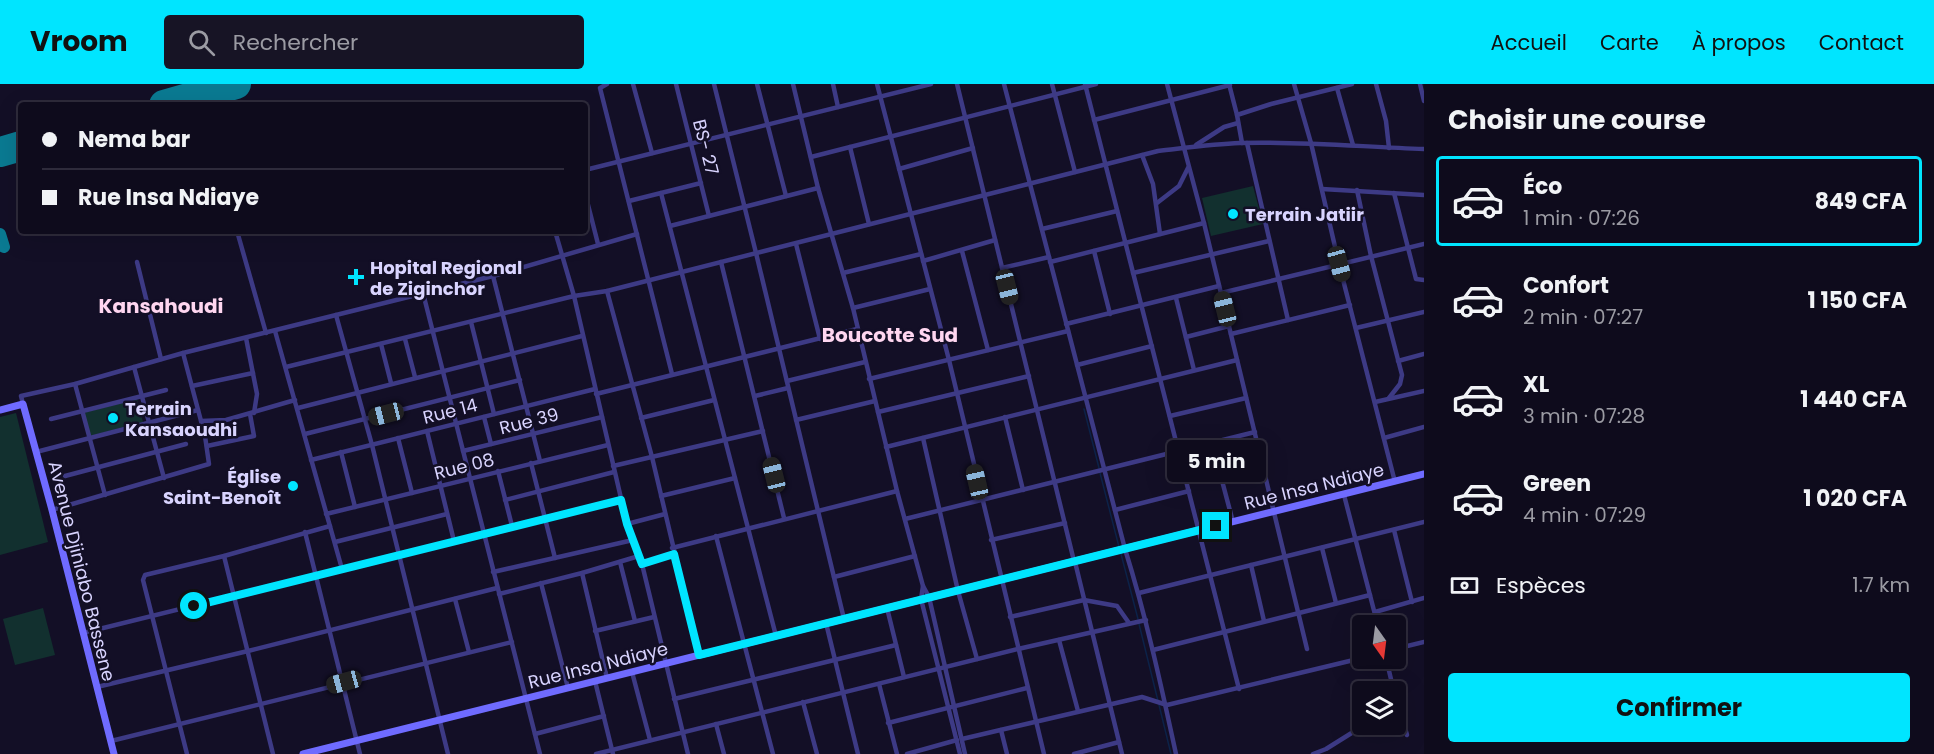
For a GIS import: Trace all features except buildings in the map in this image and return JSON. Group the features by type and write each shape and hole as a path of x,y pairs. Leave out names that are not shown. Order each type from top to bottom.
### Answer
{"main road":[{"path":"0,410 22,400"},
{"name":"Avenue Djiniabo Bassene","path":"22,400 114,754"},
{"name":"Rue Insa Ndiaye","path":"303,754 1424,474"}],"street":[{"path":"607,84 600,87 672,374"},
{"path":"633,84 652,153"},
{"name":"BS- 27","path":"676,84 709,216"},
{"path":"714,84 844,619"},
{"path":"757,84 786,196"},
{"path":"793,84 830,234 853,308 960,740 966,754"},
{"path":"833,84 838,107"},
{"path":"877,84 949,360 1044,754"},
{"path":"588,169 880,97 914,86 931,84"},
{"path":"957,84 1073,557"},
{"path":"1004,84 1125,549 1146,620 1167,705 1175,754"},
{"path":"1052,84 1074,172"},
{"path":"811,157 1096,84"},
{"path":"1167,84 1212,254 1307,649"},
{"path":"1094,120 1229,84 1288,320"},
{"path":"1294,84 1311,143 1339,264 1395,482"},
{"path":"1237,115 1352,84"},
{"path":"1376,84 1386,121 1389,148"},
{"path":"1420,84 1424,101"},
{"path":"1085,85 1239,689"},
{"path":"1337,88 1353,145"},
{"path":"1195,146 1224,127 1238,123"},
{"path":"286,367 574,296 607,291 1142,155 1195,146 1244,143 1311,143 1424,149"},
{"path":"850,147 869,224"},
{"path":"899,169 973,148"},
{"path":"1142,155 1153,184 1160,234"},
{"path":"1157,203 1179,186 1188,168"},
{"path":"629,201 701,183"},
{"path":"670,226 818,188"},
{"path":"1322,189 1424,195"},
{"path":"1357,190 1371,256 1402,375 1400,384 1389,398"},
{"path":"661,193 776,636"},
{"path":"1394,193 1416,279 1424,280"},
{"path":"588,205 598,244"},
{"path":"1042,229 1117,211"},
{"path":"1002,268 1094,251 1204,223"},
{"path":"238,234 266,333"},
{"path":"556,234 574,296 627,524 642,564 688,754"},
{"path":"22,400 183,353 493,276 637,234"},
{"path":"923,261 995,240"},
{"path":"1133,273 1269,241"},
{"path":"796,244 820,339"},
{"path":"1066,324 1176,298 1278,279 1424,244"},
{"path":"962,251 988,350"},
{"path":"1094,251 1110,314"},
{"path":"843,273 921,254"},
{"path":"137,262 161,359"},
{"path":"721,262 784,518"},
{"path":"493,276 540,461"},
{"path":"853,308 930,289"},
{"path":"607,291 652,457 699,655"},
{"path":"423,292 539,754"},
{"path":"1176,298 1194,370"},
{"path":"1231,334 1350,305"},
{"path":"1356,328 1424,312"},
{"path":"336,315 372,445 448,754"},
{"path":"471,322 494,414"},
{"path":"1186,337 1229,326"},
{"name":"Rue 14","path":"311,460 527,406 632,385 779,350 857,329"},
{"path":"275,331 342,569"},
{"path":"869,380 1068,331"},
{"path":"298,408 582,336"},
{"path":"207,446 254,436 252,413 257,394 246,338"},
{"path":"405,339 415,377"},
{"path":"381,344 391,383"},
{"path":"1077,365 1152,346"},
{"path":"52,510 208,464 207,446 183,353"},
{"path":"1398,361 1424,354"},
{"path":"886,447 1237,360"},
{"path":"787,381 865,362"},
{"path":"134,367 164,477"},
{"path":"192,386 253,373"},
{"path":"878,412 1029,375"},
{"path":"304,434 520,380"},
{"path":"75,384 105,495"},
{"path":"755,396 788,388"},
{"path":"51,419 166,390"},
{"path":"1375,402 1424,390"},
{"path":"1170,416 1246,398"},
{"path":"201,421 226,420 295,400"},
{"path":"641,418 714,400"},
{"path":"796,420 875,401"},
{"path":"36,452 198,410"},
{"path":"484,417 491,444"},
{"name":"Rue 39","path":"463,451 602,417"},
{"path":"1005,417 1023,490"},
{"path":"1384,438 1424,427"},
{"path":"427,431 454,541"},
{"path":"505,500 652,457 763,431"},
{"path":"904,519 1255,432"},
{"path":"398,438 412,493"},
{"path":"923,438 958,591 977,659"},
{"path":"1212,443 1233,522"},
{"path":"65,476 186,444"},
{"name":"Rue 08","path":"326,514 608,445"},
{"path":"341,453 355,507"},
{"path":"531,463 555,558"},
{"path":"498,471 512,526"},
{"path":"661,496 735,478"},
{"path":"672,548 897,490"},
{"path":"1115,510 1189,491"},
{"path":"1344,495 1376,615"},
{"path":"83,633 621,500"},
{"path":"335,542 447,514"},
{"path":"627,524 665,514"},
{"path":"1139,593 1424,522"},
{"path":"991,540 1065,523"},
{"path":"187,754 143,580 145,575 224,556 330,526"},
{"path":"1394,530 1412,602"},
{"path":"305,532 360,754"},
{"path":"716,536 773,754"},
{"path":"493,572 633,540"},
{"path":"1322,548 1336,603"},
{"path":"642,564 674,554"},
{"path":"224,556 273,754"},
{"path":"499,594 639,556"},
{"path":"834,577 915,556"},
{"path":"620,562 635,621"},
{"path":"1251,565 1264,621"},
{"path":"1076,566 1122,754"},
{"path":"582,573 607,678"},
{"path":"541,583 568,688"},
{"path":"97,687 497,588"},
{"path":"1153,650 1370,595"},
{"path":"455,598 469,652"},
{"path":"1375,612 1424,598"},
{"path":"1010,617 1084,600 1117,606 1129,623"},
{"path":"887,608 904,677"},
{"path":"595,631 654,617"},
{"path":"596,754 613,752 650,740 1059,639 1146,620"},
{"path":"826,623 858,754"},
{"path":"1059,639 1078,711"},
{"path":"111,741 512,642"},
{"path":"1406,646 1424,642"},
{"path":"675,699 896,645"},
{"path":"907,754 1142,697 1167,705 1352,661"},
{"path":"632,672 650,740"},
{"path":"595,681 613,752"},
{"path":"879,684 897,754"},
{"path":"888,723 1028,688"},
{"path":"803,702 817,754"},
{"path":"535,735 604,716"},
{"path":"716,724 724,754"},
{"path":"1001,730 1007,754"},
{"path":"1313,754 1326,749 1352,733"},
{"path":"960,740 960,754"},
{"path":"1074,754 1119,742"}],"green space":[{"name":"Terrain Jatiir","path":"1253,186 1263,224 1211,236 1202,198"},
{"name":"Terrain Kansaoudhi","path":"137,399 143,422 90,436 83,413"},
{"path":"16,413 48,542 0,555 0,417"},
{"path":"43,608 55,655 15,665 3,619"}],"waterway":[{"path":"1084,409 1099,468"},
{"path":"1100,473 1119,547"},
{"path":"1121,554 1138,619"},
{"path":"1139,624 1158,701"},
{"path":"1159,705 1171,754"}],"taxiway":[{"path":"0,234 4,247"}],"runway":[{"path":"174,102 236,84"},
{"path":"0,152 18,147"}],"place":[{"name":"Terrain Jatiir","path":"1233,214"},
{"name":"Hopital Regional de Ziginchor","path":"356,277"},
{"name":"Terrain Kansaoudhi","path":"113,418"},
{"name":"Église Saint-Benoît","path":"293,486"}],"district":[{"name":"Kansahoudi","path":"161,306"},
{"name":"Boucotte Sud","path":"890,335"}],"route":[{"path":"194,606 621,500 642,564 674,554 699,655 1216,526"}]}
